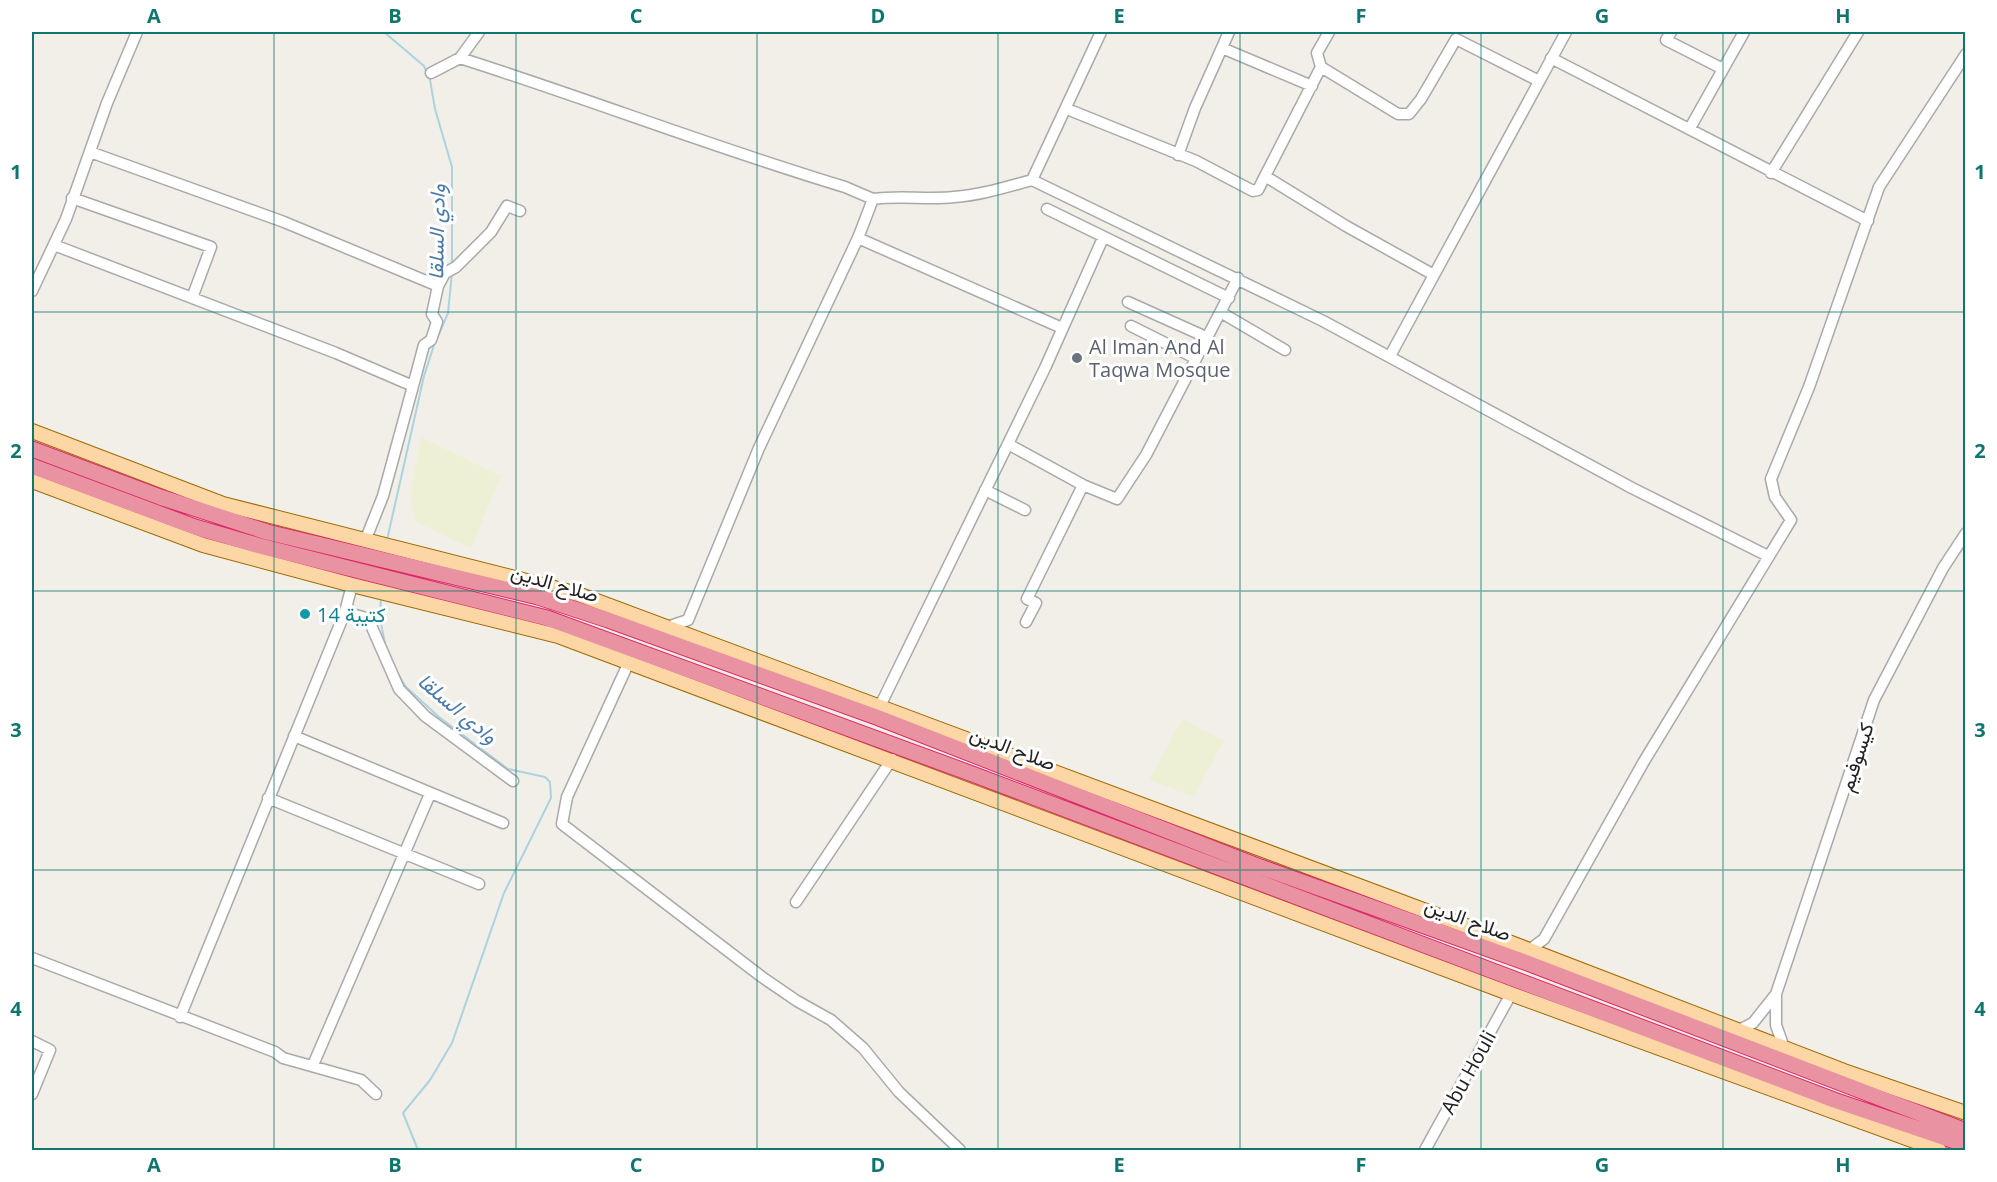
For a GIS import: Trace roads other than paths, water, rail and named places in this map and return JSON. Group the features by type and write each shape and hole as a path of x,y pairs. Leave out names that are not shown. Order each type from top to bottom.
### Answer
{"highway":[{"name":"صلاح الدين","path":"32,449 169,500 267,532 363,548 397,564 538,597 608,620 879,718 1147,822 1530,964 1965,1131"},
{"name":"صلاح الدين","path":"32,466 195,527 260,546 355,581 547,618 1132,834 1834,1100 1932,1146 1965,1145"},
{"path":"260,546 261,538 267,532"},
{"path":"1132,834 1143,830 1147,822"},
{"path":"1285,893 1293,885 1293,877"}],"main road":[{"path":"32,431 223,504 363,548 406,550 578,594 1529,950 1784,1048 1965,1113"},
{"path":"32,481 203,544 355,581"},
{"path":"394,588 535,628 629,662 892,759 1511,994 1932,1146"}],"street":[{"path":"32,291 54,245 136,32"},
{"path":"431,73 460,58 479,32"},
{"path":"1032,180 1101,32"},
{"path":"1178,155 1195,108 1229,32"},
{"path":"1066,109 1178,155 1253,191 1258,190 1321,68 1317,53 1329,32"},
{"path":"1390,356 1566,32"},
{"path":"1671,32 1666,40 1723,69"},
{"path":"1690,128 1744,32"},
{"path":"1771,173 1858,32"},
{"path":"1321,68 1398,114 1409,114 1421,99 1456,39 1539,81"},
{"path":"1222,48 1312,86"},
{"path":"1529,950 1540,944 1547,933 1643,763 1791,520 1775,497 1771,479 1809,387 1879,187 1965,54"},
{"path":"460,58 570,93 639,121 845,187 873,199 952,198 1032,180 1238,279 1390,356 1632,488 1768,555"},
{"path":"1551,58 1868,221"},
{"path":"90,152 284,222 438,286"},
{"path":"1265,176 1346,226 1434,275"},
{"path":"72,198 211,247 192,298"},
{"path":"704,641 691,627 688,620 759,448 858,238 873,199"},
{"path":"363,548 383,496 424,345 431,340 437,322 432,314 438,286 445,273 456,267 491,232 507,206 520,211"},
{"path":"1047,209 1229,298"},
{"path":"858,238 1062,328"},
{"path":"880,706 1008,444 1103,238"},
{"path":"54,245 336,353 413,386"},
{"path":"1008,444 1083,485 1118,499 1146,455 1238,279"},
{"path":"1128,302 1206,338"},
{"path":"1222,313 1285,350"},
{"path":"1131,326 1195,358"},
{"path":"1026,622 1036,603 1027,599 1083,485"},
{"path":"985,490 1025,510"},
{"name":"كيسوفيم","path":"1784,1048 1776,1025 1776,994 1874,700 1942,568 1965,533"},
{"path":"180,1017 345,612 355,581"},
{"path":"345,612 366,618 370,623 399,689 425,716 513,782"},
{"path":"667,627 688,620"},
{"path":"629,662 567,797 562,824 762,977 797,1001 831,1020 863,1048 898,1092 960,1150"},
{"path":"294,736 503,823"},
{"path":"796,902 892,759"},
{"path":"314,1065 430,794"},
{"path":"268,798 479,884"},
{"path":"1547,933 1548,947 1554,960"},
{"path":"32,958 275,1052 283,1058 361,1080 376,1094"},
{"name":"Abu Houli","path":"1425,1150 1511,994"},
{"name":"كيسوفيم","path":"1738,1030 1753,1023 1776,994"},
{"path":"32,1041 50,1050 32,1094"}],"waterway":[{"name":"وادي السلقا","path":"384,32 424,66 430,80 435,109 452,167 452,264"},
{"name":"وادي السلقا","path":"439,334 448,313 452,273"},
{"name":"وادي السلقا","path":"387,540 424,376 435,342"},
{"name":"وادي السلقا","path":"381,596 380,618 385,644"},
{"name":"وادي السلقا","path":"398,674 406,687 439,717 508,769 545,777 550,782 551,798 504,893 452,1043 430,1080 403,1113 418,1150"}],"place":[{"name":"Al Iman And Al Taqwa Mosque","path":"1077,358"},
{"name":"كتيبة 14","path":"305,614"}]}
